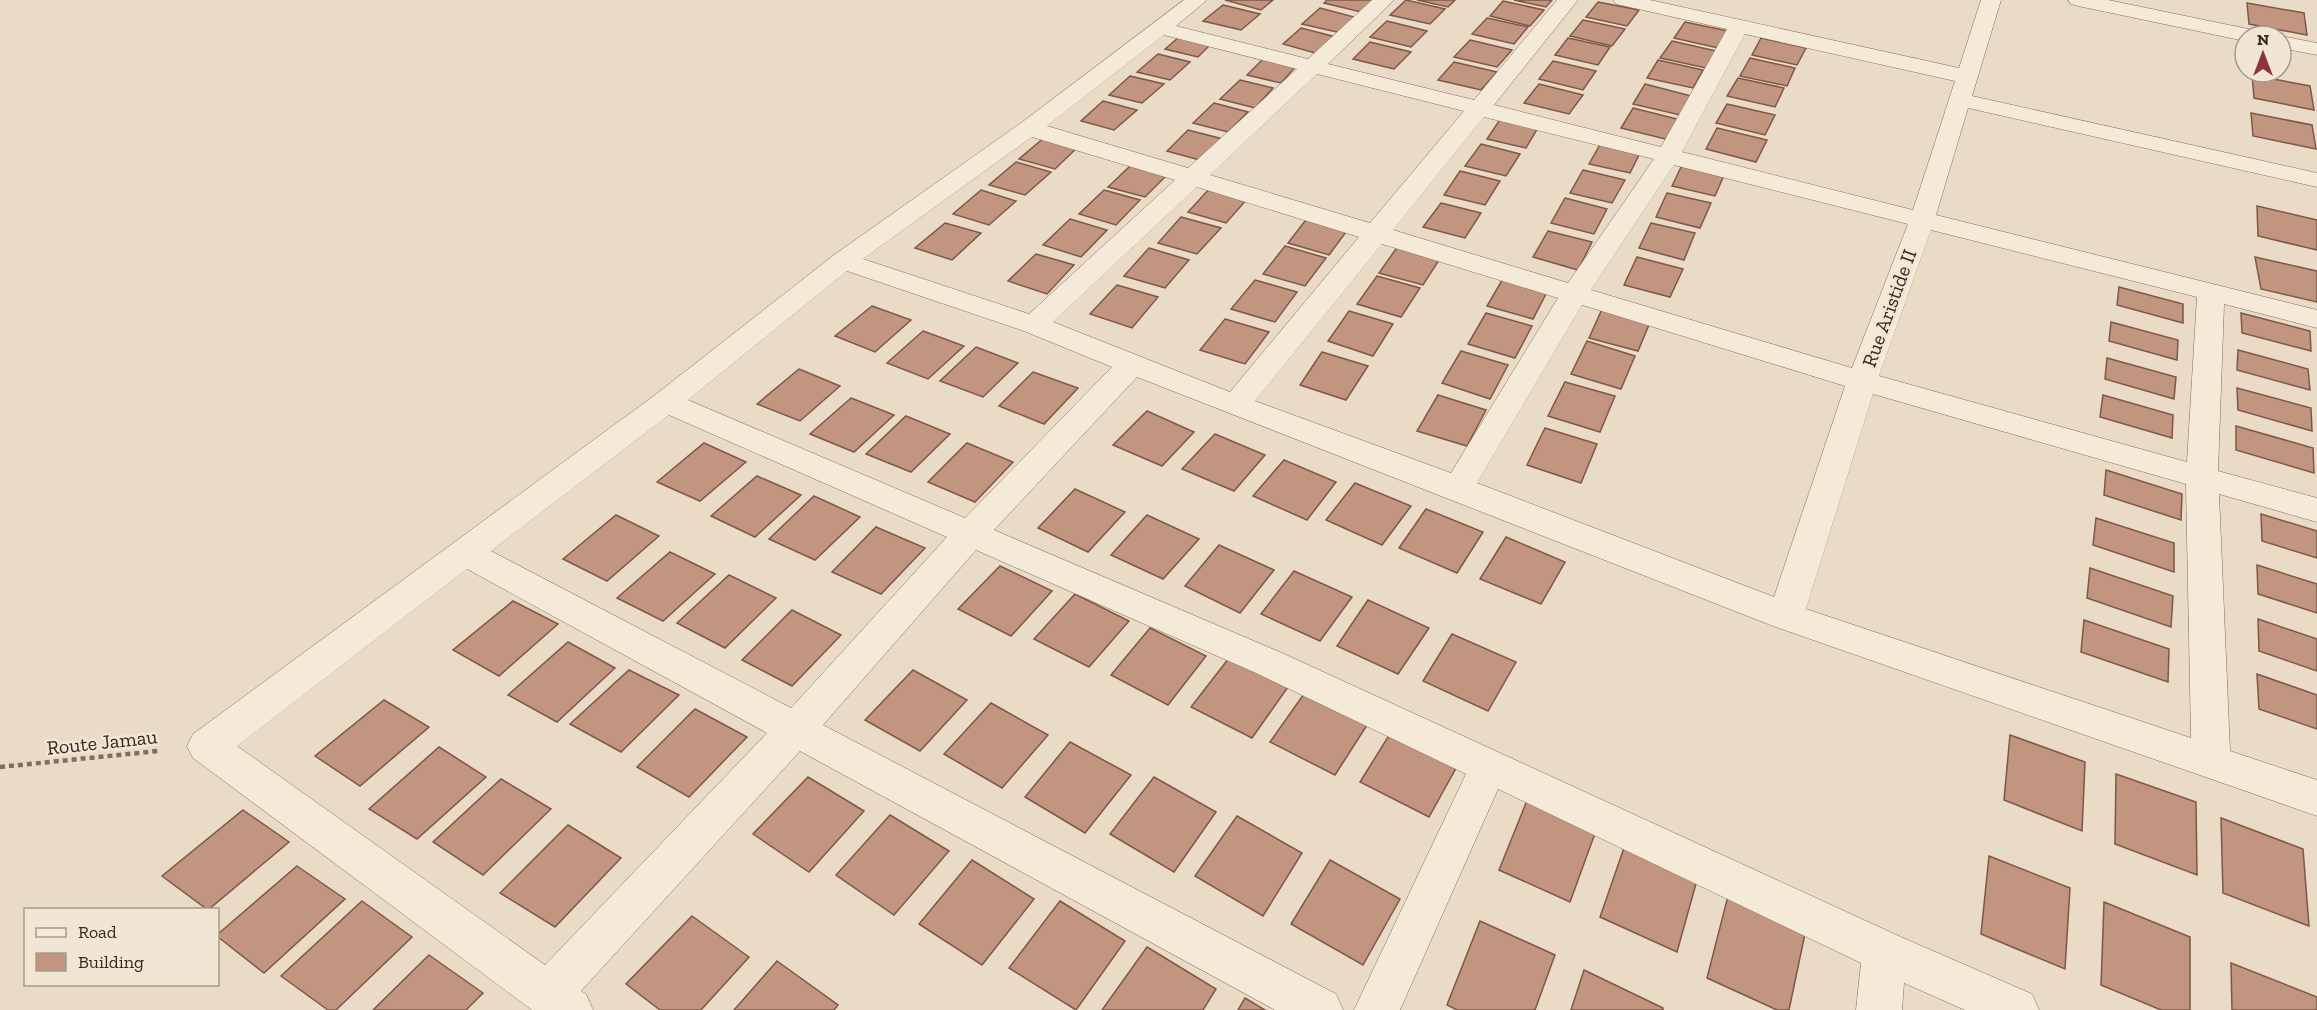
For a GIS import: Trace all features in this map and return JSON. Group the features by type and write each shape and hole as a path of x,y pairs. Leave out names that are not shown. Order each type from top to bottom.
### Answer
{"street":[{"path":"1131,365 970,534 795,730 559,1002 207,746 666,402 843,261 1029,128 1197,0"},
{"path":"1034,325 1384,0"},
{"path":"1235,405 1568,0"},
{"path":"1623,0 1739,26 1964,88 2317,180"},
{"name":"Rue Aristide II","path":"1786,616 1862,381 1922,220 1991,0"},
{"path":"2078,0 2233,32"},
{"path":"1458,488 1575,293 1668,156 1739,26"},
{"path":"1160,28 2317,319"},
{"path":"2293,44 2317,49"},
{"path":"1029,128 1862,381 2317,510"},
{"path":"843,261 1034,325 1131,365 1458,488 1786,616 2317,798"},
{"path":"2211,293 2202,478 2211,762"},
{"path":"666,402 1269,663 1885,952 2016,1010"},
{"path":"465,553 1320,1010"},
{"path":"1377,1010 1489,766"},
{"path":"1879,1010 1885,952"}],"path":[{"name":"Route Jamau","path":"0,767 207,746"}],"building":[{"path":"1225,0 1273,0 1261,10"},
{"path":"1327,0 1374,0 1361,12 1324,3"},
{"path":"1406,0 1445,9 1430,24 1390,15"},
{"path":"1417,0 1455,0 1448,7"},
{"path":"1514,0 1552,0 1546,7"},
{"path":"1503,1 1544,10 1530,26 1490,16"},
{"path":"1598,2 1639,10 1627,26 1586,17"},
{"path":"2247,3 2304,13 2307,35 2293,32 2293,24 2249,24"},
{"path":"1223,5 1260,14 1241,30 1203,21"},
{"path":"1320,8 1358,18 1341,33 1302,24"},
{"path":"1487,18 1528,27 1514,44 1472,34"},
{"path":"1583,20 1625,29 1612,46 1570,36"},
{"path":"1387,21 1427,31 1411,47 1370,37"},
{"path":"1685,22 1728,31 1718,48 1674,38"},
{"path":"1301,28 1340,38 1322,55 1283,44"},
{"path":"1179,37 1211,44 1198,57 1165,49"},
{"path":"1568,38 1610,47 1598,65 1555,55"},
{"path":"1761,38 1806,48 1797,65 1752,55"},
{"path":"1470,40 1512,50 1497,67 1454,57"},
{"path":"1672,41 1716,51 1706,68 1660,58"},
{"path":"1370,42 1411,52 1394,69 1353,59"},
{"path":"1158,54 1190,62 1170,80 1137,72"},
{"path":"1265,57 1298,64 1281,83 1247,75"},
{"path":"1750,58 1795,68 1787,86 1740,76"},
{"path":"1658,60 1703,70 1693,88 1647,78"},
{"path":"1553,61 1596,71 1583,90 1539,79"},
{"path":"1454,62 1497,72 1481,90 1438,80"},
{"path":"1130,76 1164,84 1142,103 1109,95"},
{"path":"1738,78 1784,88 1775,107 1727,96"},
{"path":"1240,80 1273,88 1255,108 1220,99"},
{"path":"2293,83 2310,86 2314,110 2254,98 2253,84"},
{"path":"1539,84 1583,95 1569,114 1524,103"},
{"path":"1645,84 1691,96 1680,115 1633,104"},
{"path":"1103,101 1137,110 1114,130 1081,121"},
{"path":"1214,103 1248,112 1228,132 1193,123"},
{"path":"1727,104 1775,115 1765,135 1716,123"},
{"path":"1633,108 1681,120 1669,140 1621,128"},
{"path":"2251,113 2312,125 2316,149 2253,136"},
{"path":"1501,118 1539,126 1526,148 1487,139"},
{"path":"1717,128 1767,140 1756,162 1706,149"},
{"path":"1188,130 1223,139 1203,161 1167,151"},
{"path":"1045,137 1079,146 1055,169 1019,159"},
{"path":"1602,141 1641,151 1630,173 1589,164"},
{"path":"1481,144 1520,154 1506,176 1465,166"},
{"path":"1016,162 1051,172 1025,195 989,185"},
{"path":"1683,163 1725,173 1715,196 1672,186"},
{"path":"1132,164 1168,174 1145,197 1108,187"},
{"path":"1583,170 1625,180 1612,203 1570,193"},
{"path":"1460,171 1500,181 1485,205 1444,195"},
{"path":"1210,188 1248,198 1226,223 1188,212"},
{"path":"981,190 1016,201 989,225 953,214"},
{"path":"1104,190 1140,200 1116,225 1079,214"},
{"path":"1667,193 1711,203 1700,228 1656,217"},
{"path":"1565,198 1607,209 1594,234 1551,223"},
{"path":"1441,203 1481,213 1465,238 1423,227"},
{"path":"2257,206 2317,220 2317,250 2258,236"},
{"path":"1181,217 1221,228 1197,254 1158,243"},
{"path":"1308,217 1349,228 1329,255 1288,243"},
{"path":"1070,219 1107,230 1081,257 1043,245"},
{"path":"945,223 981,233 952,260 915,248"},
{"path":"1651,223 1695,233 1684,260 1639,248"},
{"path":"1548,231 1592,242 1578,270 1533,257"},
{"path":"1285,246 1326,258 1305,286 1263,274"},
{"path":"1398,246 1441,257 1423,285 1379,273"},
{"path":"1149,248 1189,260 1165,288 1124,276"},
{"path":"1036,254 1074,265 1047,294 1008,281"},
{"path":"1637,257 1683,269 1670,297 1624,285"},
{"path":"2255,257 2317,271 2317,302 2261,289"},
{"path":"1377,276 1420,288 1401,317 1357,304"},
{"path":"1504,277 1548,290 1533,319 1487,306"},
{"path":"1255,280 1297,292 1275,322 1231,309"},
{"path":"1117,285 1158,297 1132,328 1090,314"},
{"path":"2119,287 2183,304 2183,323 2117,305"},
{"path":"872,306 911,320 875,352 835,336"},
{"path":"1603,307 1651,320 1638,351 1589,338"},
{"path":"1349,311 1393,324 1373,356 1328,341"},
{"path":"1486,313 1532,326 1515,358 1468,344"},
{"path":"2241,313 2310,331 2311,351 2242,333"},
{"path":"1225,319 1269,332 1245,364 1200,350"},
{"path":"2111,322 2178,340 2177,360 2109,341"},
{"path":"923,331 964,346 928,379 887,363"},
{"path":"1587,341 1635,356 1621,389 1571,374"},
{"path":"976,347 1018,363 983,397 940,381"},
{"path":"2238,350 2308,369 2310,390 2237,370"},
{"path":"1461,351 1508,365 1490,399 1442,383"},
{"path":"1322,352 1368,366 1346,400 1300,385"},
{"path":"2107,358 2176,377 2174,399 2105,379"},
{"path":"799,369 840,386 800,421 757,404"},
{"path":"1033,372 1078,388 1044,424 999,406"},
{"path":"1565,382 1615,396 1600,432 1548,416"},
{"path":"2237,388 2311,408 2312,431 2238,410"},
{"path":"1438,395 1486,410 1467,446 1417,431"},
{"path":"2103,395 2173,415 2172,438 2100,417"},
{"path":"851,398 894,415 854,452 810,434"},
{"path":"1147,411 1194,432 1162,466 1113,445"},
{"path":"906,416 950,434 911,472 866,454"},
{"path":"2236,426 2313,448 2314,473 2236,450"},
{"path":"1545,428 1597,444 1581,483 1527,465"},
{"path":"1215,434 1265,455 1234,491 1182,469"},
{"path":"704,443 746,462 700,501 657,482"},
{"path":"967,443 1013,462 975,502 928,482"},
{"path":"1284,460 1336,482 1307,520 1253,496"},
{"path":"2106,470 2182,494 2181,520 2104,495"},
{"path":"757,476 801,495 755,537 711,516"},
{"path":"1355,483 1411,506 1382,545 1326,520"},
{"path":"1075,489 1125,512 1088,552 1038,528"},
{"path":"814,496 860,517 815,560 769,539"},
{"path":"1426,509 1483,532 1457,573 1399,548"},
{"path":"2261,514 2317,531 2317,558 2262,541"},
{"path":"616,515 659,536 607,581 563,559"},
{"path":"1147,515 1199,539 1163,579 1111,555"},
{"path":"2096,518 2174,543 2174,572 2093,545"},
{"path":"876,527 925,548 881,594 832,572"},
{"path":"1506,537 1565,562 1541,604 1480,579"},
{"path":"1219,545 1274,570 1240,613 1185,586"},
{"path":"670,552 715,574 663,621 617,598"},
{"path":"2257,565 2317,584 2317,613 2258,594"},
{"path":"1000,566 1052,591 1011,636 958,609"},
{"path":"2090,568 2173,596 2171,627 2087,598"},
{"path":"1294,571 1352,597 1320,641 1261,614"},
{"path":"729,575 776,598 725,648 677,623"},
{"path":"1075,594 1129,621 1089,667 1034,639"},
{"path":"1368,600 1429,628 1398,674 1337,646"},
{"path":"513,601 558,624 499,676 453,650"},
{"path":"792,610 841,635 792,686 742,660"},
{"path":"2258,619 2317,639 2317,671 2259,651"},
{"path":"2084,620 2169,649 2168,682 2081,652"},
{"path":"1150,628 1206,656 1168,705 1111,675"},
{"path":"1452,634 1516,662 1488,711 1423,681"},
{"path":"568,642 615,668 557,722 508,695"},
{"path":"1229,658 1288,687 1252,738 1191,707"},
{"path":"629,670 679,695 621,752 570,724"},
{"path":"913,670 967,700 920,751 865,720"},
{"path":"2257,674 2317,695 2317,729 2259,709"},
{"path":"1306,691 1369,722 1335,775 1270,742"},
{"path":"384,700 429,727 360,786 315,756"},
{"path":"991,703 1048,735 1002,788 944,754"},
{"path":"695,709 747,737 689,797 637,767"},
{"path":"1393,729 1460,761 1429,817 1360,782"},
{"path":"2010,735 2085,762 2082,831 2004,800"},
{"path":"1070,742 1131,775 1085,833 1025,797"},
{"path":"439,747 486,777 417,839 369,809"},
{"path":"2116,774 2196,802 2197,875 2115,844"},
{"path":"808,777 864,811 809,872 753,834"},
{"path":"1154,777 1216,812 1174,872 1110,834"},
{"path":"501,779 551,809 483,875 433,842"},
{"path":"1528,798 1597,828 1570,902 1499,870"},
{"path":"243,810 289,842 210,908 205,908 162,876"},
{"path":"890,815 949,851 894,915 836,875"},
{"path":"1237,816 1302,853 1263,916 1195,876"},
{"path":"2221,818 2303,849 2309,926 2223,893"},
{"path":"568,825 621,858 555,927 500,893"},
{"path":"1626,842 1699,873 1677,952 1600,917"},
{"path":"1989,856 2070,888 2065,969 1981,934"},
{"path":"972,860 1034,899 982,965 919,924"},
{"path":"1330,860 1400,899 1363,965 1291,924"},
{"path":"297,866 345,899 264,973 219,938 219,933"},
{"path":"1728,896 1806,929 1789,1010 1777,1010 1707,978"},
{"path":"362,901 412,937 336,1010 328,1010 281,976"},
{"path":"1060,901 1125,941 1076,1010 1009,968"},
{"path":"2104,902 2190,937 2190,1010 2161,1010 2101,985"},
{"path":"692,916 749,957 701,1010 660,1010 626,984"},
{"path":"1480,921 1555,955 1535,1010 1457,1010 1447,1005"},
{"path":"1147,947 1216,989 1203,1010 1102,1010"},
{"path":"429,955 483,993 466,1010 373,1010"},
{"path":"777,961 838,1005 834,1010 734,1010"},
{"path":"2231,963 2317,997 2317,1010 2232,1010"},
{"path":"1584,970 1663,1008 1663,1010 1571,1010"},
{"path":"1245,998 1265,1010 1238,1010"}]}
